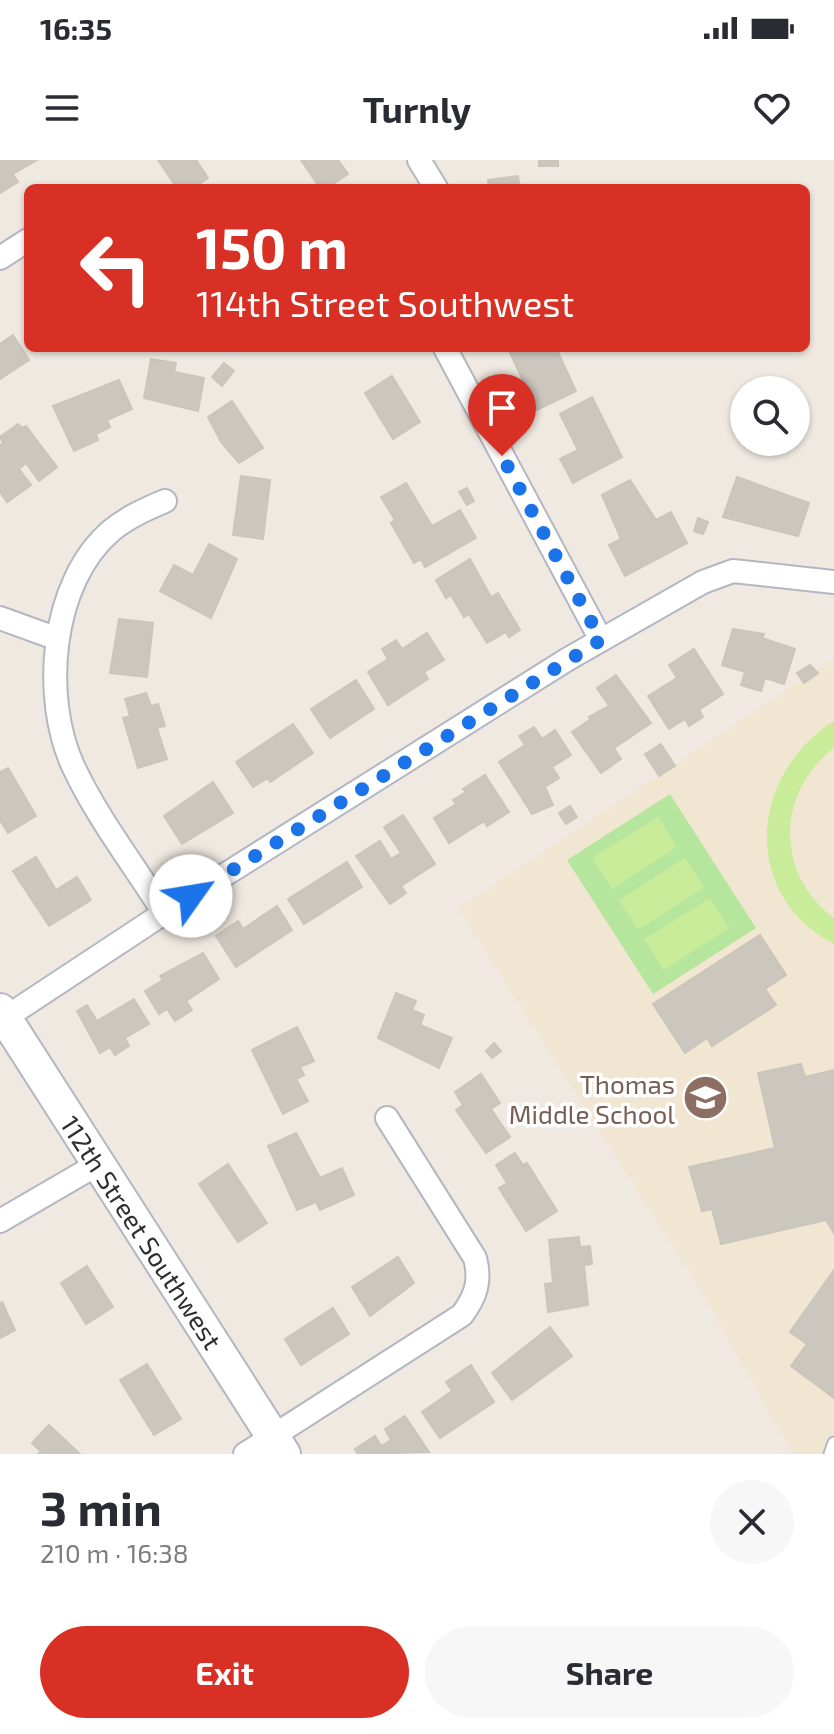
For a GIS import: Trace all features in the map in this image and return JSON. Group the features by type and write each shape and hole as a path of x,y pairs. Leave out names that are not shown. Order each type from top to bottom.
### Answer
{"street":[{"path":"419,160 434,184"},
{"path":"0,258 24,243"},
{"path":"447,352 601,640"},
{"path":"164,913 73,767 61,732 55,696 58,639 71,589 109,532 131,516 165,501"},
{"path":"2,1014 601,640 703,582 733,571 834,582"},
{"path":"0,618 58,639"},
{"name":"112th Street Southwest","path":"2,1014 278,1446"},
{"path":"245,1454 278,1446 462,1315 473,1301 478,1284 475,1258 387,1118"},
{"path":"0,1221 98,1164"}],"lane":[{"path":"830,1454 834,1443"}],"shaded area":[{"name":"Thomas Middle School","path":"834,659 834,1454 793,1454 699,1287 459,909"}],"green space":[{"path":"834,721 834,748 815,766 801,787 793,810 790,833 793,856 801,879 815,900 834,918 834,944 804,922 782,896 770,866 767,834 772,802 785,772 806,744"},
{"path":"670,794 756,928 653,994 567,860"},
{"path":"658,817 677,847 612,889 592,858"},
{"path":"685,858 704,888 638,930 619,900"},
{"path":"710,898 729,928 664,970 644,939"}],"building":[{"path":"0,160 37,160 13,174 18,182 0,193"},
{"path":"158,160 196,160 208,178 199,184 174,184"},
{"path":"301,160 338,160 348,174 333,184 317,184"},
{"path":"539,160 558,160 558,166 539,166"},
{"path":"518,176 519,184 488,184 488,180"},
{"path":"13,335 29,360 0,379 0,344"},
{"path":"558,352 576,391 537,410 510,353"},
{"path":"151,359 176,363 174,372 204,378 198,411 144,398"},
{"path":"224,363 234,371 222,386 212,377"},
{"path":"392,376 420,422 393,439 365,393"},
{"path":"119,380 132,409 107,420 110,427 96,434 98,440 74,451 53,406"},
{"path":"592,397 622,457 573,483 560,459 578,450 560,414"},
{"path":"232,401 263,448 239,463 221,442 208,417"},
{"path":"18,424 22,428 26,426 57,467 39,481 26,463 19,469 31,485 7,502 0,492 0,446 3,443 0,437"},
{"path":"241,476 270,480 263,539 233,535"},
{"path":"737,477 809,503 798,536 723,517"},
{"path":"630,480 656,520 671,512 687,543 625,576 609,545 621,539 602,495"},
{"path":"406,483 432,526 460,510 476,538 425,567 421,559 414,563 391,523 395,520 381,497"},
{"path":"467,488 474,501 467,505 459,492"},
{"path":"698,518 708,522 703,534 694,531"},
{"path":"209,544 237,559 211,618 160,591 174,565 193,575"},
{"path":"470,559 491,597 498,593 520,630 509,637 506,632 487,643 469,614 464,617 451,595 446,598 436,580"},
{"path":"119,619 153,623 147,677 110,673"},
{"path":"733,629 764,634 762,638 795,649 784,684 765,678 761,691 741,685 745,672 722,665"},
{"path":"427,633 444,660 424,672 428,679 388,705 368,672 388,659 382,649 396,640 402,649"},
{"path":"694,649 723,694 699,710 703,717 689,726 685,719 669,729 648,696 677,678 669,665"},
{"path":"810,665 818,673 804,683 797,673"},
{"path":"616,675 651,723 614,748 621,759 601,773 572,732 591,719 589,717 609,706 597,688"},
{"path":"356,680 374,709 330,738 311,709"},
{"path":"146,693 151,706 158,704 165,726 157,728 167,759 138,768 123,718 130,716 125,699"},
{"path":"293,724 313,753 270,782 268,778 253,787 236,762"},
{"path":"534,727 542,739 555,730 571,755 552,767 559,778 545,787 553,805 532,814 499,762 525,745 519,736"},
{"path":"661,744 675,766 659,776 645,754"},
{"path":"8,768 36,816 8,833 0,820 0,772"},
{"path":"485,775 509,812 487,826 484,821 449,843 434,818 456,804 453,800 466,792 463,789"},
{"path":"213,782 233,813 182,844 164,816"},
{"path":"570,806 577,817 566,824 559,813"},
{"path":"403,815 435,864 401,886 406,893 390,904 356,856 380,841 391,859 401,853 384,827"},
{"path":"36,857 56,890 77,877 91,900 49,926 13,871"},
{"path":"347,862 362,887 304,924 288,899"},
{"path":"277,906 292,930 236,967 216,936 238,921 243,929"},
{"path":"760,935 786,975 765,989 776,1005 712,1046 707,1038 685,1053 653,1004"},
{"path":"203,953 219,979 186,1001 192,1010 175,1021 167,1009 159,1014 145,991 163,980 160,976"},
{"path":"396,993 416,1001 412,1010 424,1015 420,1025 452,1038 439,1068 378,1038"},
{"path":"134,999 149,1024 125,1038 129,1046 115,1055 110,1047 100,1053 77,1011 87,1005 97,1021"},
{"path":"297,1027 314,1061 300,1067 304,1075 296,1079 308,1101 283,1114 252,1050"},
{"path":"494,1043 501,1051 492,1058 486,1051"},
{"path":"801,1064 805,1077 834,1070 834,1233 826,1220 721,1244 712,1209 702,1211 689,1167 775,1148 758,1073"},
{"path":"481,1074 500,1103 491,1109 510,1137 486,1153 456,1110 463,1105 455,1092"},
{"path":"296,1133 320,1178 342,1168 354,1195 320,1210 316,1202 297,1210 268,1146"},
{"path":"515,1153 523,1165 527,1163 557,1211 526,1231 499,1188 507,1183 496,1165"},
{"path":"228,1164 267,1223 238,1242 199,1184"},
{"path":"579,1237 580,1247 590,1246 592,1264 584,1265 588,1305 548,1312 545,1284 553,1283 549,1240"},
{"path":"398,1257 414,1283 370,1316 352,1287"},
{"path":"87,1266 113,1307 86,1324 61,1283"},
{"path":"834,1270 834,1398 791,1366 807,1344 790,1332"},
{"path":"2,1302 15,1330 0,1338 0,1304"},
{"path":"333,1308 349,1334 301,1365 285,1339"},
{"path":"550,1327 572,1356 512,1400 492,1373"},
{"path":"147,1364 181,1419 154,1435 120,1380"},
{"path":"471,1365 494,1402 440,1438 422,1412 452,1391 446,1382"},
{"path":"405,1416 429,1452 358,1454 355,1449 375,1436 381,1446 391,1440 385,1429"},
{"path":"49,1425 80,1454 38,1454 41,1452 32,1443"}],"place":[{"name":"Thomas Middle School","path":"706,1098"}],"route":[{"path":"191,896 601,640 502,456"}]}
